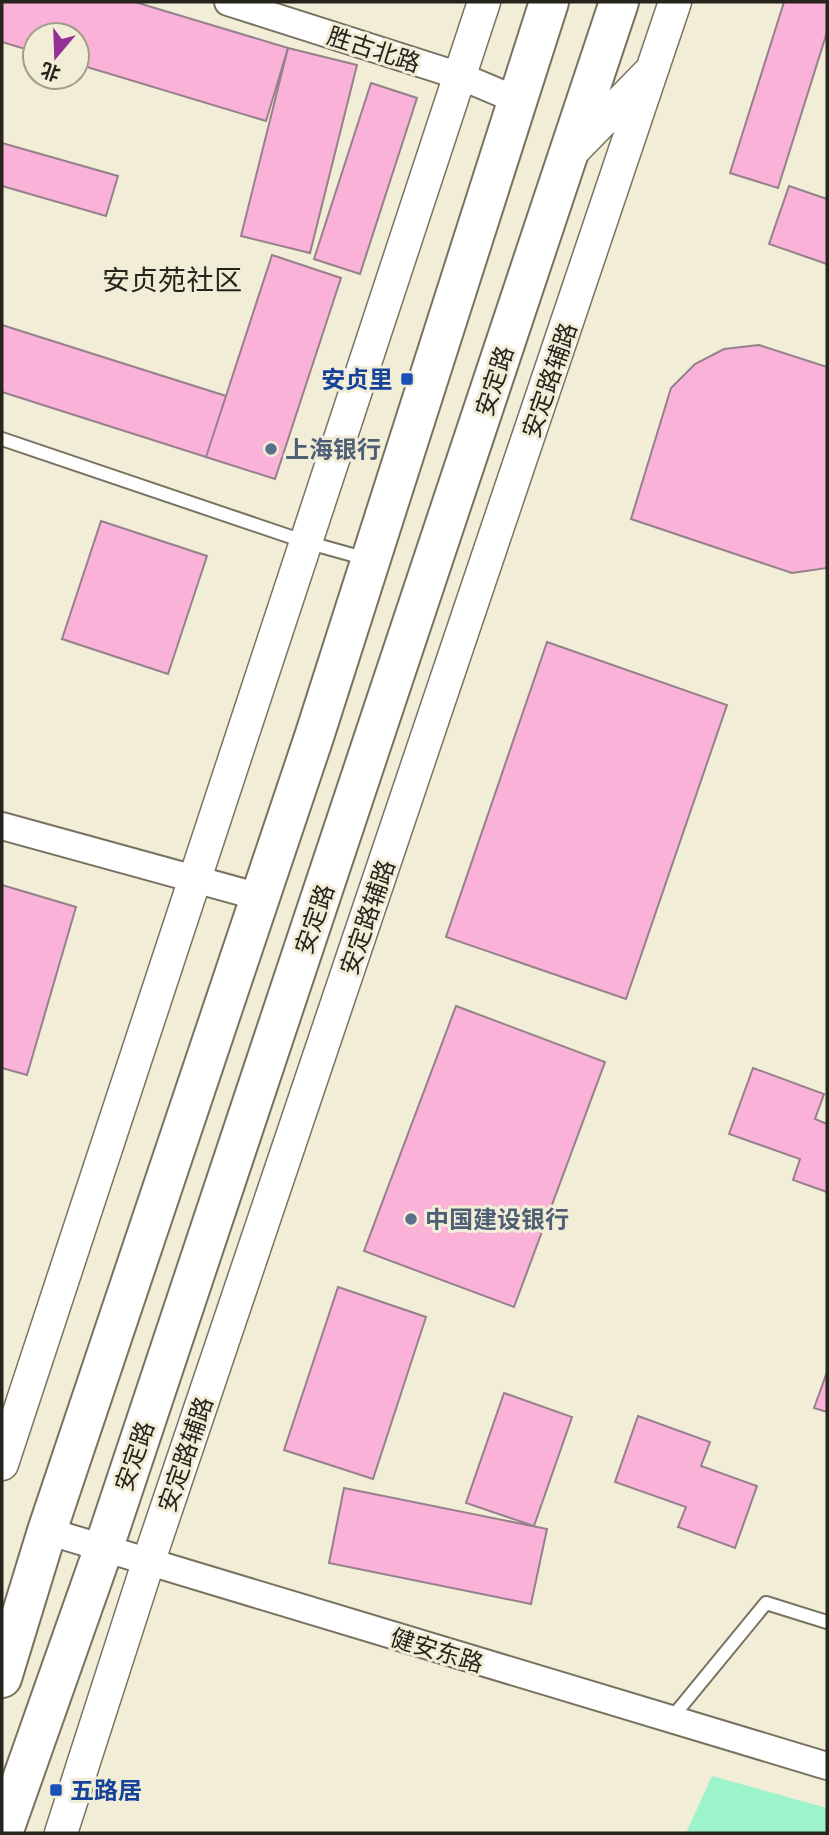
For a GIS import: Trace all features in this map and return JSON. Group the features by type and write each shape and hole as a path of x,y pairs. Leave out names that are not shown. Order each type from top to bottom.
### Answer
{"main road":[{"path":"2,1678 47,1531 371,560 549,2"},
{"name":"安定路","path":"3,1833 103,1550 619,2"}],"street":[{"name":"胜古北路","path":"228,2 460,76 517,100"},
{"path":"2,1464 484,2"},
{"name":"安定路辅路","path":"61,1833 148,1563 675,2"},
{"path":"570,153 655,66"},
{"path":"2,826 260,897"},
{"name":"健安东路","path":"47,1531 827,1766"}],"lane":[{"path":"2,439 306,542 371,560"},
{"path":"670,1720 766,1603 827,1622"}],"green space":[{"path":"712,1776 827,1808 827,1833 686,1833"}],"building":[{"path":"2,2 135,2 288,48 266,121 91,68 91,21 21,21 21,48 2,42"},
{"path":"784,2 827,2 827,32 778,188 730,173"},
{"path":"288,48 357,65 310,253 241,236"},
{"path":"371,83 417,98 360,274 314,259"},
{"path":"2,143 118,176 106,216 2,186"},
{"path":"789,186 827,199 827,264 769,244"},
{"path":"272,255 341,278 275,479 206,457"},
{"path":"2,325 226,396 206,457 2,392"},
{"path":"759,345 827,367 827,568 792,573 631,519 671,388 695,364 724,349"},
{"path":"101,521 207,556 168,674 62,639"},
{"path":"547,642 727,705 626,999 446,937"},
{"path":"2,885 76,907 27,1075 2,1068"},
{"path":"456,1006 605,1062 514,1307 364,1251"},
{"path":"753,1068 824,1094 815,1119 827,1124 827,1192 793,1180 800,1159 729,1134"},
{"path":"338,1287 426,1317 373,1479 284,1450"},
{"path":"827,1372 827,1412 814,1408"},
{"path":"504,1393 572,1417 534,1526 466,1503"},
{"path":"638,1416 710,1442 701,1466 757,1486 735,1548 678,1527 686,1507 615,1482"},
{"path":"344,1488 547,1529 531,1604 329,1563"}],"place":[{"name":"安贞里","path":"407,379"},
{"name":"上海银行","path":"271,449"},
{"name":"中国建设银行","path":"411,1219"},
{"name":"五路居","path":"56,1790"}],"district":[{"name":"安贞苑社区","path":"172,279"}]}
